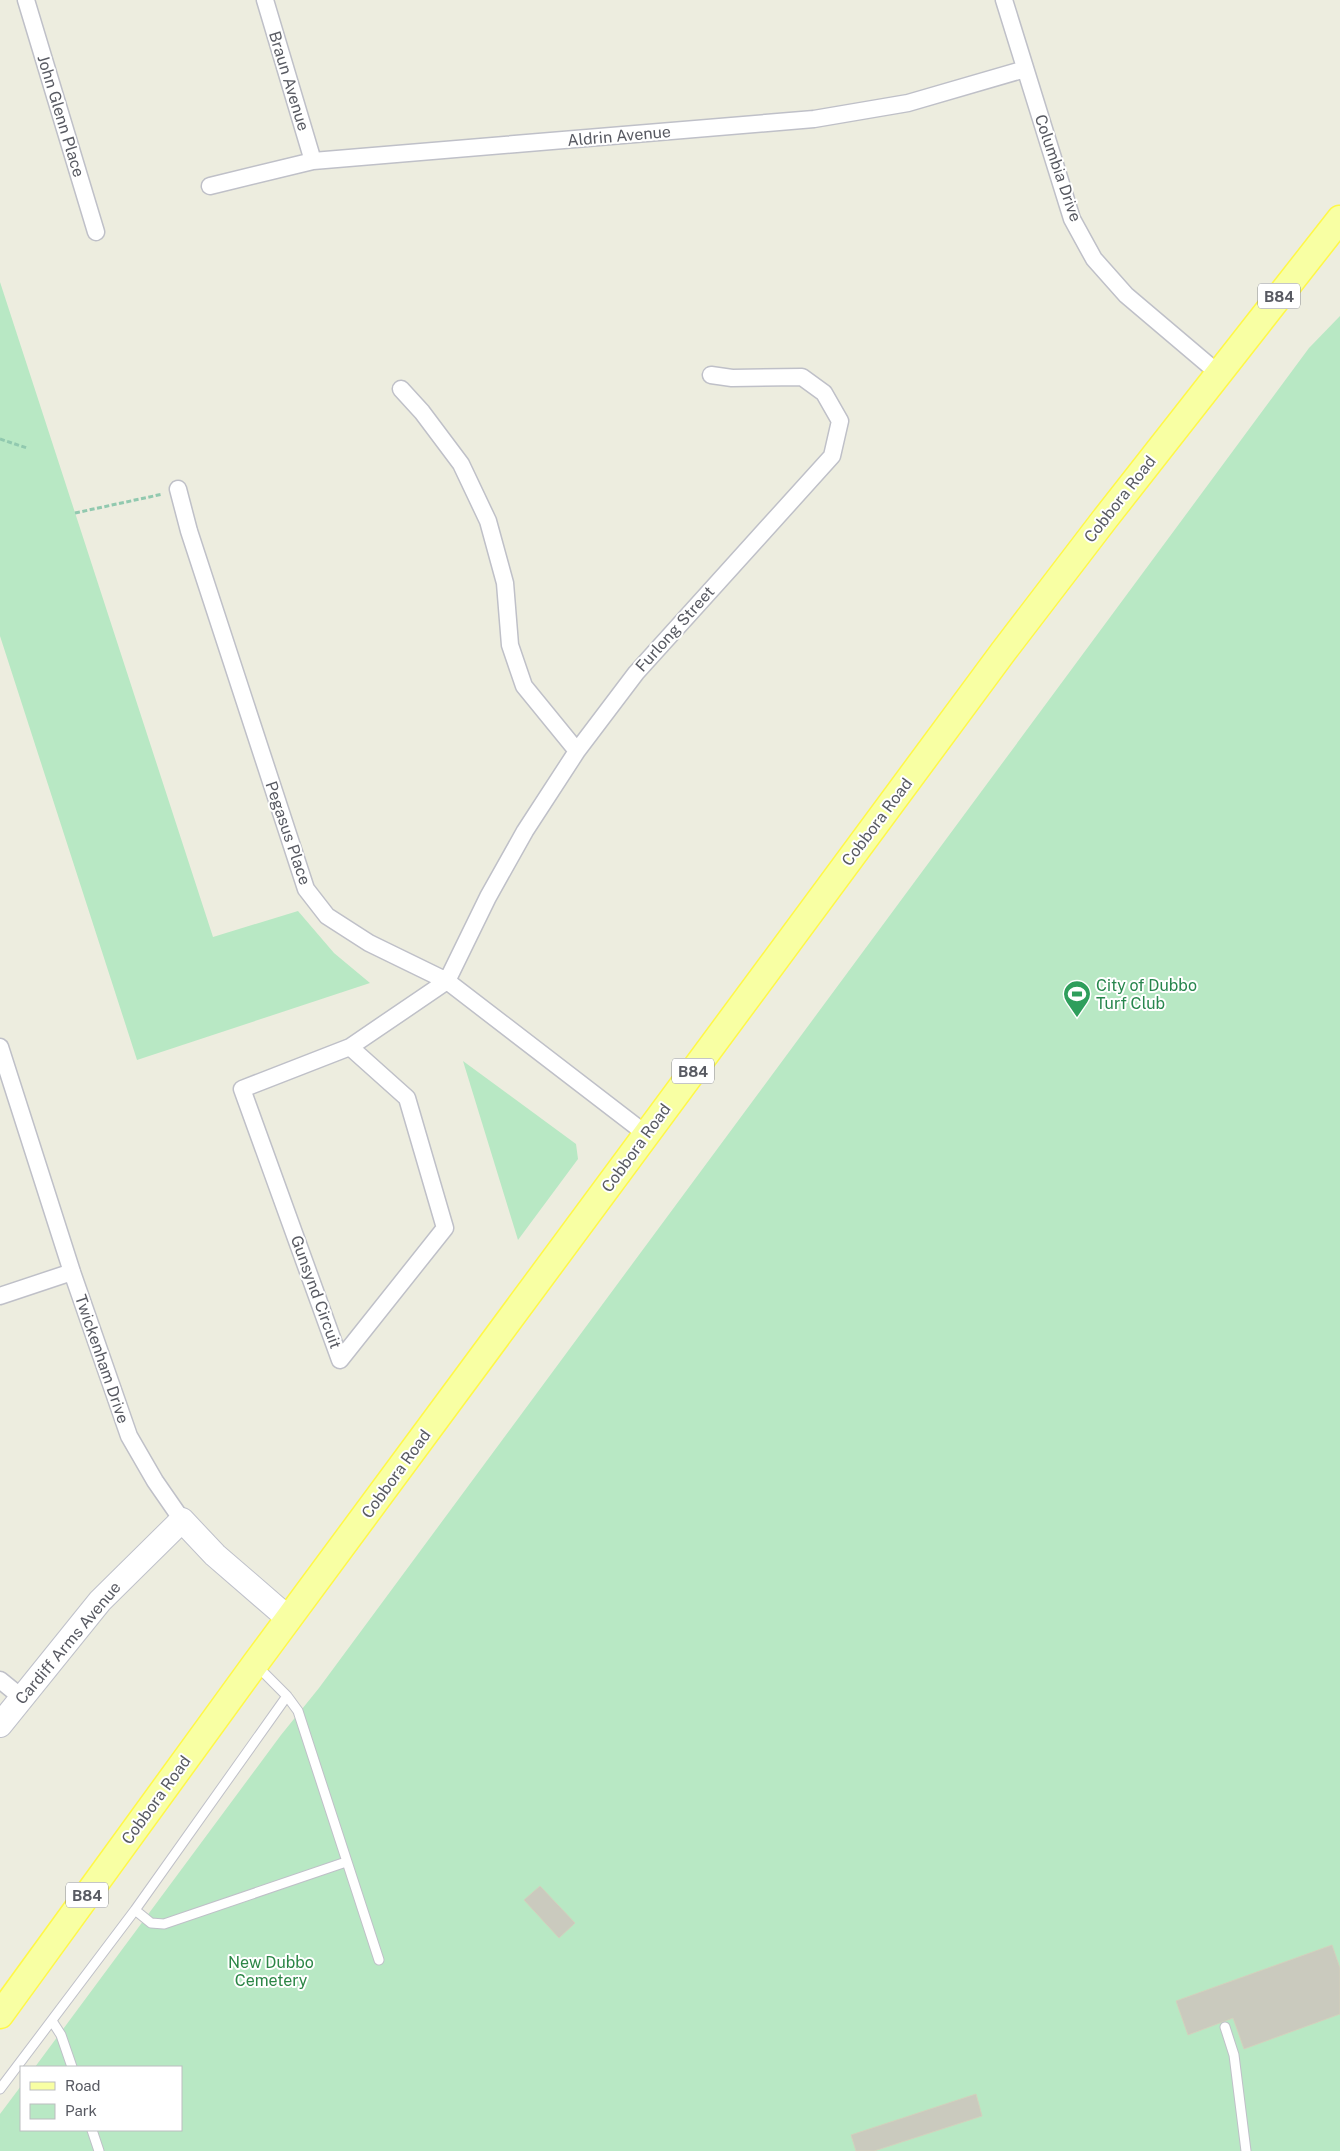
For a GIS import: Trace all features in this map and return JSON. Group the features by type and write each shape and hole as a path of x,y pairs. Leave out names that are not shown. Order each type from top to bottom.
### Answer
{"main road":[{"name":"Cobbora Road","path":"0,2015 255,1664 1003,652 1218,373 1340,219"}],"street":[{"name":"John Glenn Place","path":"26,0 96,232"},
{"name":"Braun Avenue","path":"265,0 313,161"},
{"name":"Columbia Drive","path":"1004,0 1072,219 1094,258 1126,295 1218,373"},
{"name":"Aldrin Avenue","path":"210,186 313,161 814,120 908,103 1025,70"},
{"name":"Furlong Street","path":"448,980 488,897 525,831 578,751 636,673 832,456 840,421 824,393 809,382 802,378 732,378 711,375"},
{"path":"401,389 422,412 461,464 488,521 505,583 510,645 524,686 578,751"},
{"name":"Pegasus Place","path":"178,489 189,531 306,889 327,916 369,943 448,980 646,1134"},
{"name":"Gunsynd Circuit","path":"350,1047 407,1098 446,1228 340,1360 242,1089 350,1047 448,980"},
{"name":"Twickenham Drive","path":"1,1053 72,1272 129,1436 155,1481 182,1520 215,1555 289,1619"},
{"path":"0,1296 72,1272"},
{"name":"Cardiff Arms Avenue","path":"0,1725 100,1600 182,1520"},
{"path":"0,1680 21,1697"}],"lane":[{"path":"255,1664 287,1696 298,1711 379,1960"},
{"path":"0,2089 135,1910 287,1696"},
{"path":"135,1910 151,1923 164,1924 346,1862"},
{"path":"52,2021 61,2035 72,2066"},
{"path":"1225,2027 1234,2055 1246,2151"},
{"path":"92,2131 99,2151"}],"path":[{"path":"0,439 27,448"},
{"path":"75,513 146,499 178,489"}],"green space":[{"path":"0,282 213,937 298,911 334,953 370,983 137,1060 0,636"},
{"name":"City of Dubbo Turf Club","path":"1340,316 1340,2151 0,2151 0,2114 20,2087 20,2131 182,2131 182,2066 36,2066 281,1735 319,1688 1309,348"},
{"path":"463,1061 576,1144 578,1159 518,1240"}],"building":[{"path":"540,1886 575,1923 559,1938 524,1900"},
{"path":"1332,1945 1340,1968 1340,2014 1244,2049 1233,2018 1188,2035 1176,2001"},
{"path":"976,2094 982,2116 874,2151 856,2151 851,2135"}],"place":[{"name":"City of Dubbo Turf Club","path":"1077,1018"}],"park label":[{"name":"New Dubbo Cemetery","path":"271,1971"}]}
